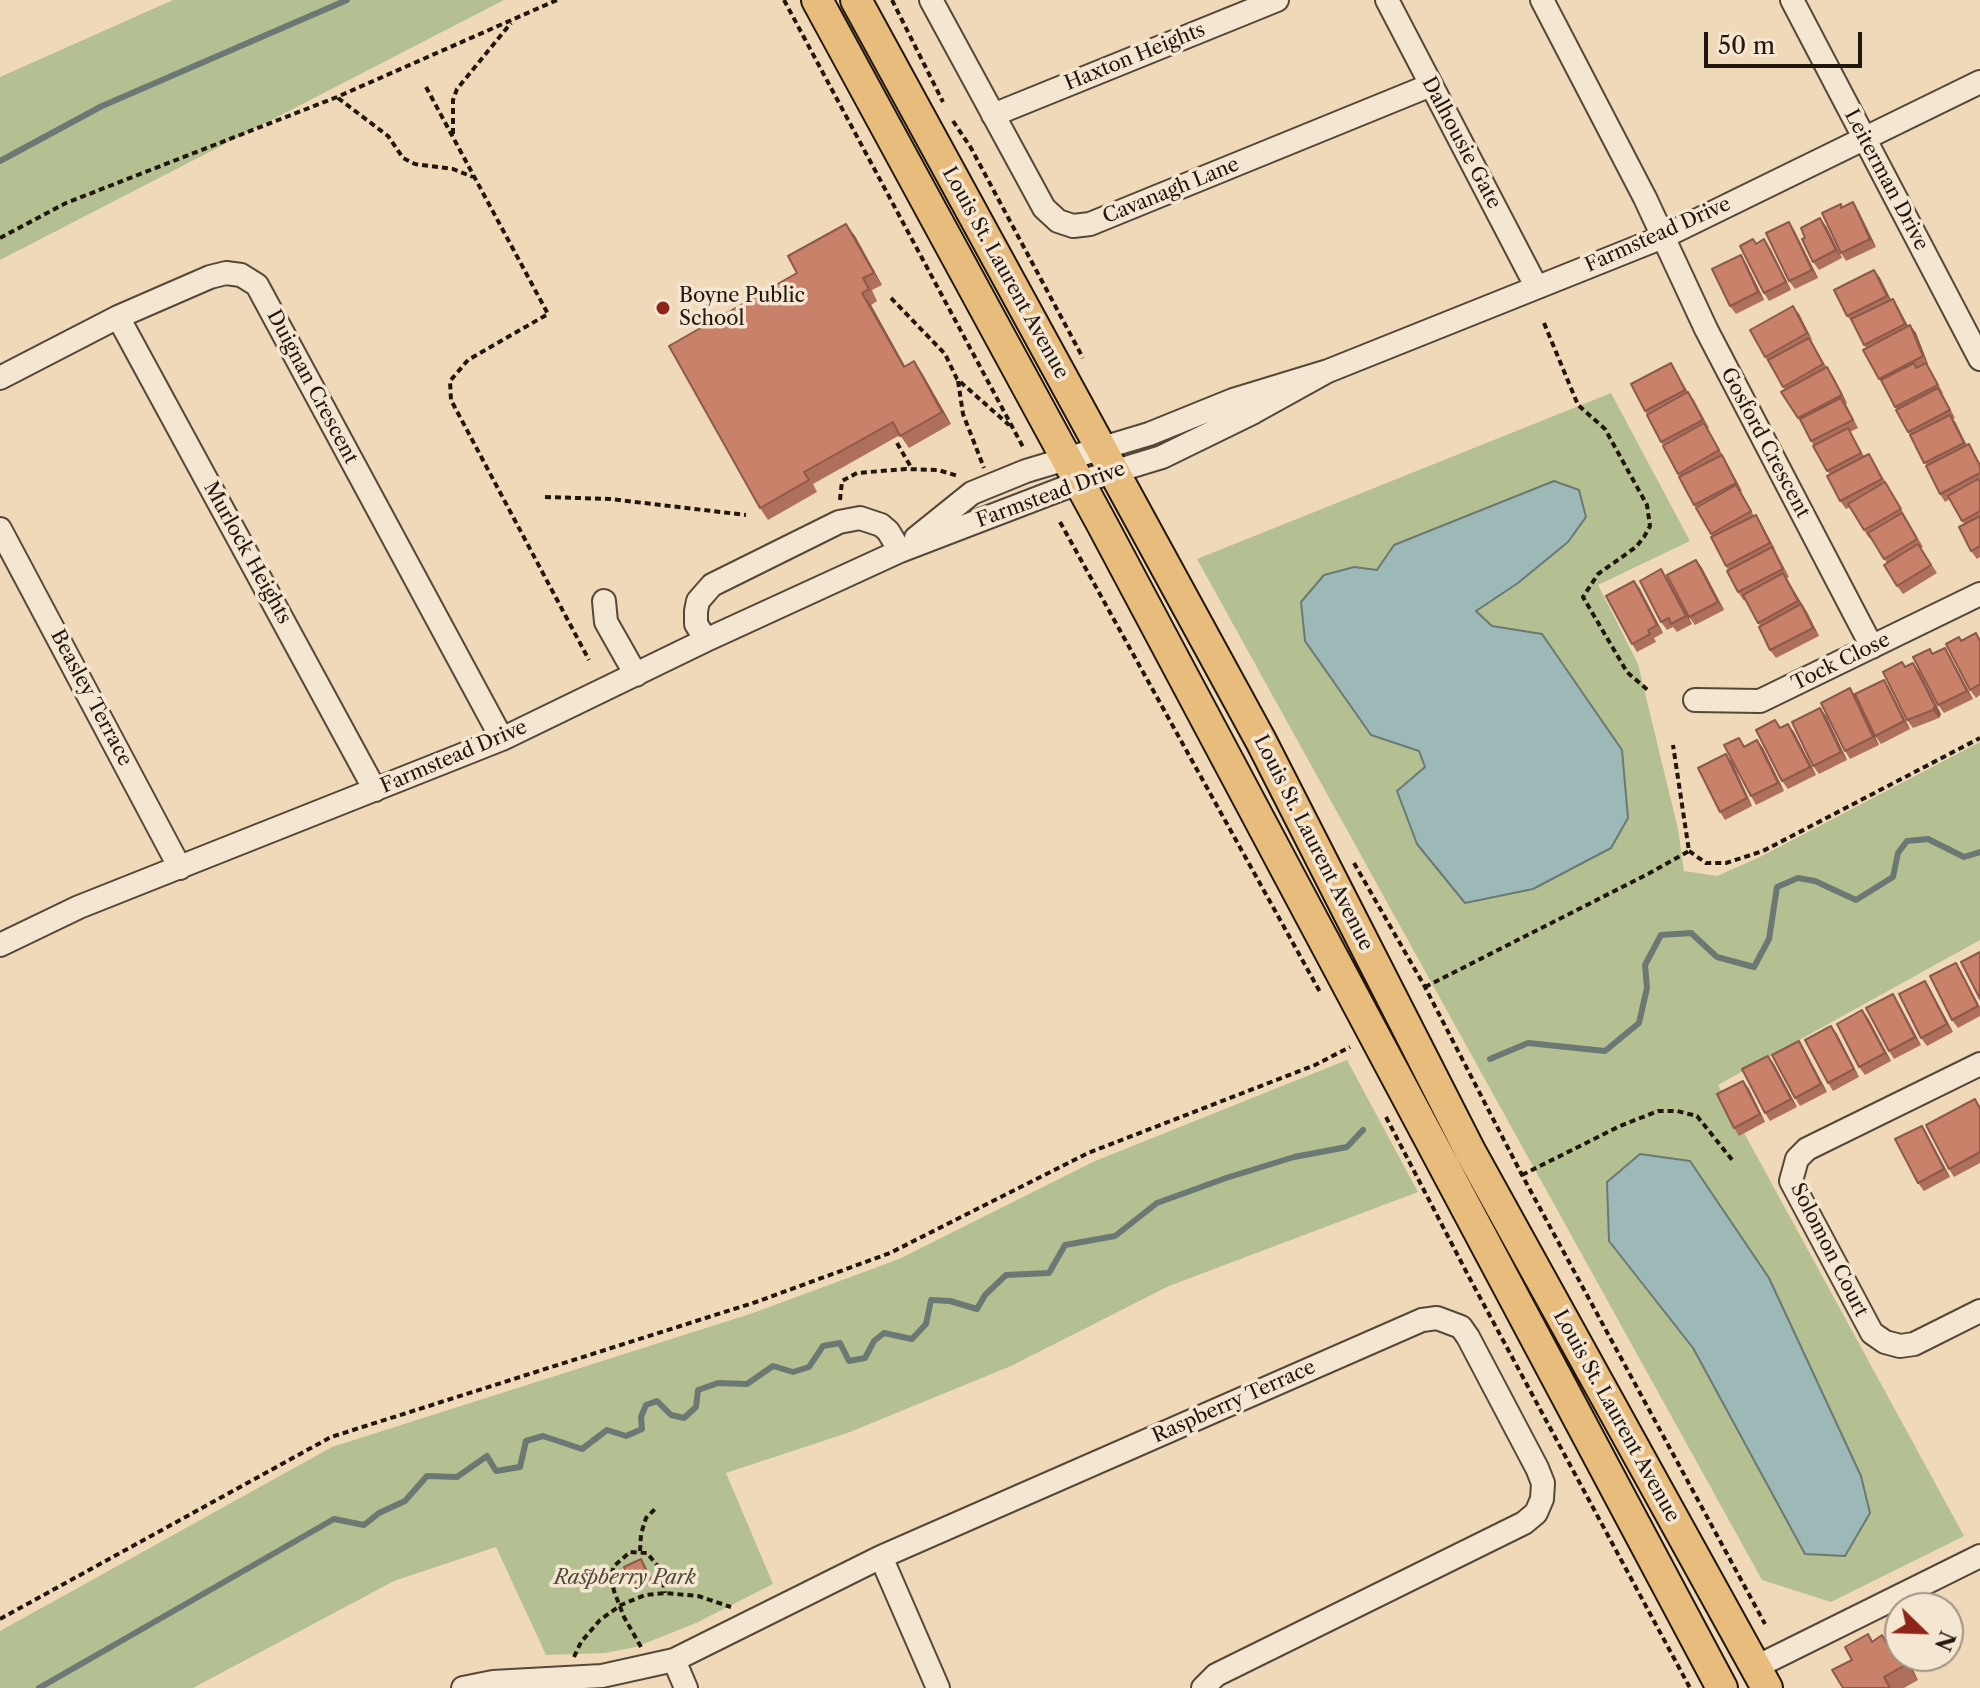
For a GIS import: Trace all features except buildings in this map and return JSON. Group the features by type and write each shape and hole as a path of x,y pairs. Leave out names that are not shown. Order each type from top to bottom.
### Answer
{"main road":[{"name":"Louis St. Laurent Avenue","path":"817,0 1073,470 1719,1687"},
{"name":"Louis St. Laurent Avenue","path":"856,0 1261,741 1470,1151 1761,1678"}],"street":[{"name":"Cavanagh Lane","path":"931,0 1044,208 1058,221 1073,226 1090,224 1431,85"},
{"name":"Haxton Heights","path":"993,115 1277,0"},
{"name":"Dalhousie Gate","path":"1387,0 1536,286"},
{"path":"1542,0 1663,237"},
{"name":"Leiterman Drive","path":"1792,0 1980,359"},
{"name":"Farmstead Drive","path":"0,945 79,907 502,739 706,640 1073,470 1106,461 1162,457 1328,371 1663,237 1980,82"},
{"name":"Gosford Crescent","path":"1663,237 1713,343 1872,647"},
{"name":"Duignan Crescent","path":"0,378 118,317 210,277 226,273 241,275 257,285 502,739"},
{"name":"Murlock Heights","path":"118,317 375,790"},
{"name":"Farmstead Drive","path":"900,551 972,493 1026,471 1073,470"},
{"path":"706,640 696,624 696,611 698,601 712,585 839,522 860,518 881,525 900,551"},
{"name":"Beasley Terrace","path":"0,529 180,868"},
{"name":"Tock Close","path":"1695,700 1760,701 1980,594"},
{"path":"604,601 606,622 636,675"},
{"name":"Solomon Court","path":"1980,1064 1807,1149 1797,1159 1791,1181 1872,1333 1885,1342 1900,1346 1914,1344 1980,1311"},
{"name":"Raspberry Terrace","path":"463,1688 493,1682 602,1676 674,1660 881,1557 1422,1320 1437,1318 1461,1327 1537,1468 1543,1483 1542,1499 1536,1513 1524,1523 1216,1675 1203,1688"},
{"path":"1761,1678 1980,1556"},
{"path":"881,1557 938,1688"},
{"path":"674,1660 686,1688"}],"path":[{"path":"0,238 66,203 337,97 557,0"},
{"path":"784,0 1023,447"},
{"path":"892,0 944,104"},
{"path":"453,137 453,100 457,89 513,21"},
{"path":"426,87 548,314 468,360 450,381 451,400 589,660"},
{"path":"337,97 388,136 403,158 415,164 453,169 475,178"},
{"path":"950,116 971,148 1086,363"},
{"path":"891,298 945,354 957,379 963,414 991,485"},
{"path":"1544,323 1578,405 1605,429 1647,505 1650,526 1644,537 1636,547 1598,574 1583,597 1627,672 1650,692"},
{"path":"957,379 1013,429"},
{"path":"897,443 912,469"},
{"path":"839,522 842,481 857,473 938,470 991,485"},
{"path":"545,497 625,500 746,515"},
{"path":"1060,522 1320,992"},
{"path":"1673,745 1689,851 1706,863 1726,863 1763,851 1980,738"},
{"path":"1425,987 1689,851"},
{"path":"1354,862 1425,987 1522,1175 1765,1624"},
{"path":"0,1619 331,1437 756,1302 890,1253 1088,1153 1315,1065 1350,1047"},
{"path":"1522,1175 1620,1126 1658,1111 1677,1111 1697,1116 1733,1161"},
{"path":"1385,1114 1690,1688"},
{"path":"640,1551 646,1518 657,1507"},
{"path":"641,1647 620,1605 611,1576 614,1566 624,1555 640,1551 647,1553 661,1570 665,1593"},
{"path":"574,1657 589,1631 620,1605 645,1595 698,1596 732,1607"}],"green space":[{"path":"173,0 504,0 0,260 0,77"},
{"path":"1611,393 1690,541 1598,585 1638,664 1678,829 1684,871 1717,876 1760,857 1980,742 1980,940 1718,1085 1964,1536 1831,1602 1762,1580 1197,559"},
{"name":"Raspberry Park","path":"1347,1060 1418,1192 1169,1286 1011,1366 850,1432 726,1473 773,1584 696,1623 636,1647 605,1653 546,1655 496,1547 394,1581 193,1688 0,1688 0,1631 332,1447 753,1313 899,1259 1095,1161"}],"water":[{"path":"1554,481 1579,490 1586,517 1568,542 1518,583 1476,611 1492,626 1542,634 1622,750 1628,818 1611,848 1533,889 1465,903 1417,844 1397,791 1425,767 1419,751 1371,735 1305,641 1301,602 1324,575 1354,567 1377,570 1394,545"},
{"path":"1640,1154 1690,1161 1769,1278 1861,1476 1870,1513 1845,1556 1805,1554 1693,1348 1609,1241 1607,1182"}],"waterway":[{"path":"0,161 102,106 347,0"},
{"path":"1490,1059 1528,1043 1605,1051 1639,1023 1647,988 1645,965 1661,935 1691,933 1717,957 1754,967 1769,939 1777,887 1798,878 1815,881 1856,900 1893,877 1898,853 1907,841 1928,839 1964,857 1980,852"},
{"path":"39,1688 334,1519 364,1525 379,1513 405,1501 427,1476 457,1477 487,1456 496,1471 520,1467 526,1441 543,1436 582,1449 607,1430 626,1436 642,1429 641,1417 646,1405 657,1401 671,1415 684,1418 696,1407 698,1390 718,1383 747,1384 773,1366 793,1372 809,1367 823,1346 840,1343 849,1361 865,1358 874,1341 884,1333 912,1339 926,1324 931,1300 950,1301 977,1309 985,1295 1006,1275 1049,1273 1065,1245 1115,1236 1157,1203 1226,1178 1294,1157 1347,1147 1363,1130"}],"place":[{"name":"Boyne Public School","path":"663,308"}]}
